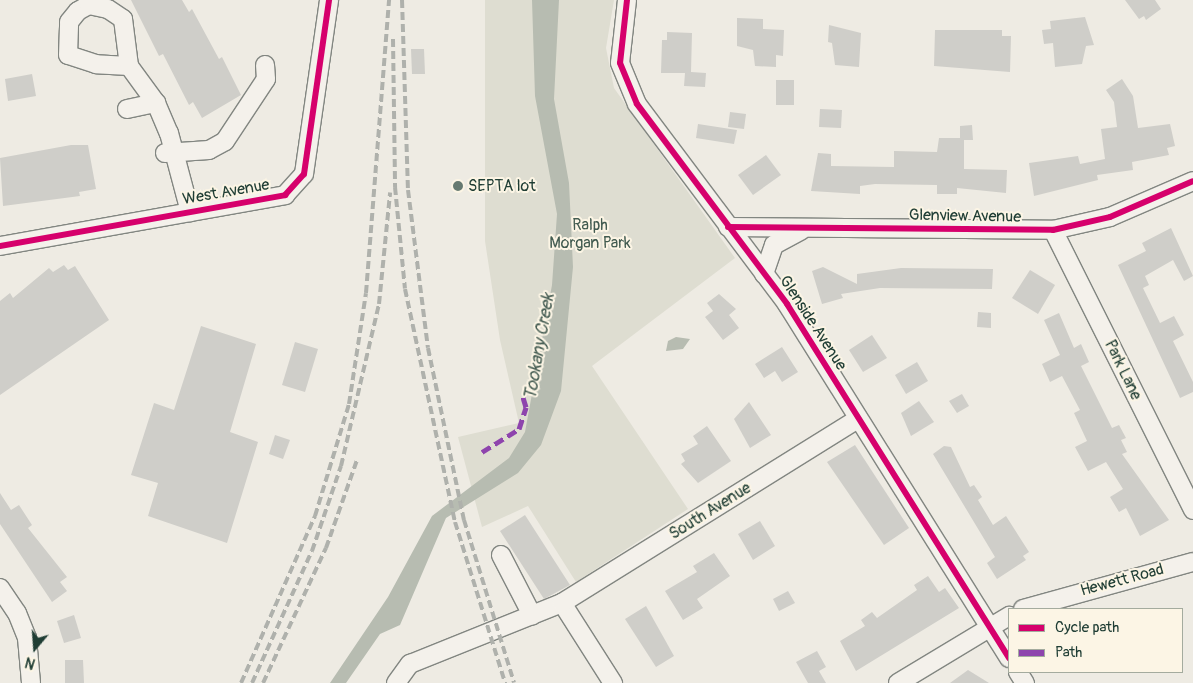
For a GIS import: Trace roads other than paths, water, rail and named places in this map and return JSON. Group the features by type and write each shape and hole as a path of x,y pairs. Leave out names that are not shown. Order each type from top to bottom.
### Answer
{"street":[{"name":"West Avenue","path":"0,246 286,195 304,174 329,0"},
{"name":"Glenside Avenue","path":"627,0 619,49 626,82 637,104 764,274 1008,656"},
{"path":"170,153 209,150 225,141 266,79 265,64"},
{"path":"129,66 156,103 170,153 190,212"},
{"path":"127,109 156,103"},
{"name":"Glenview Avenue","path":"728,227 1053,230 1110,217 1193,181"},
{"name":"Glenview Avenue","path":"764,274 774,244 810,228"},
{"name":"Park Lane","path":"1053,230 1193,510"},
{"name":"South Avenue","path":"396,683 410,664 562,603 858,419"},
{"path":"502,555 532,615"},
{"name":"Hewett Road","path":"1027,608 1193,562"},
{"path":"0,588 17,613 27,638 31,683"},
{"path":"562,603 614,683"},
{"path":"898,683 989,625 1008,616"}],"railway":[{"path":"241,683 315,516 349,404 366,293 389,0"},
{"path":"402,0 408,190 428,348 464,520 514,683"},
{"path":"393,39 395,187 405,289 455,522 505,683"},
{"path":"252,683 312,551 341,466 379,304 390,193"},
{"path":"263,683 326,548 357,460"}],"place":[{"name":"SEPTA lot","path":"458,186"}],"park label":[{"name":"Ralph Morgan Park","path":"590,234"}],"water label":[{"name":"Tookany Creek","path":"540,347"}]}
